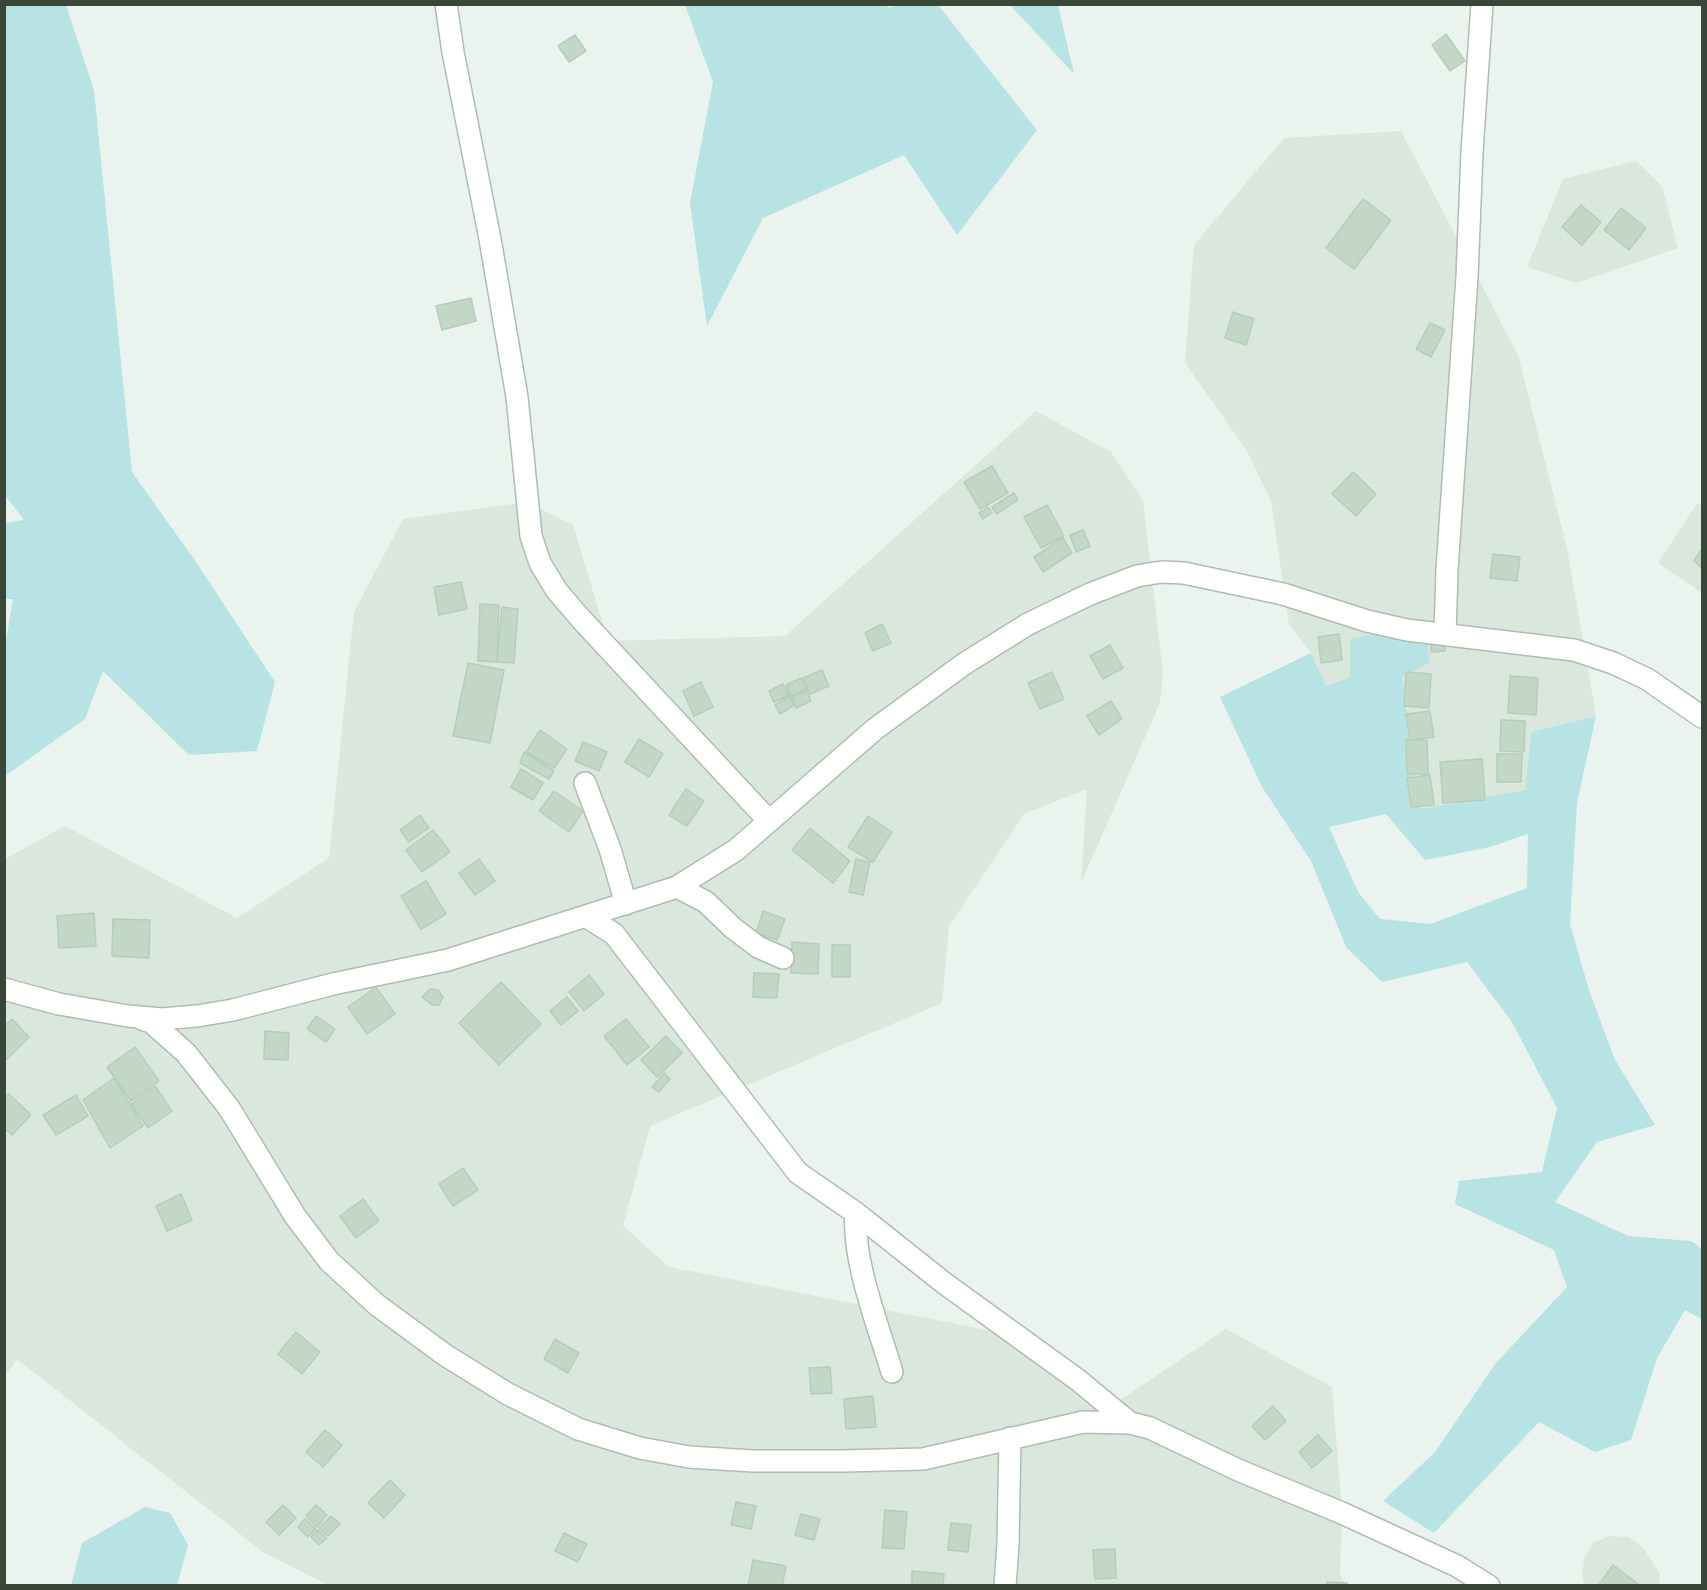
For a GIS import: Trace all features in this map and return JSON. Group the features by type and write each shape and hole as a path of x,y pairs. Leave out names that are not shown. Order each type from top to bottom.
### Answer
{"street":[{"path":"446,4 517,397 531,536 540,563 557,591 581,619 769,821"},
{"path":"1445,634 1482,4"},
{"path":"128,1016 162,1019 233,1010 333,984 448,960 677,887 727,857 875,729 927,689 1028,624 1137,576 1161,572 1184,573 1283,594 1367,621 1407,630 1574,650 1613,663 1647,679 1702,717"},
{"path":"585,783 610,849 626,904"},
{"path":"677,887 706,902 733,928 758,946 783,958"},
{"path":"586,917 614,934 798,1173 856,1213 944,1282 1078,1380 1130,1423"},
{"path":"4,989 59,1004 151,1022 186,1053 229,1108 295,1216 329,1261 377,1305 445,1355 507,1394 578,1429 640,1448 689,1457 753,1461 923,1459 1083,1422 1130,1423 1149,1428 1238,1470 1342,1513 1457,1566 1489,1586"},
{"path":"856,1213 855,1232 865,1279 892,1372"},
{"path":"1005,1586 1010,1438"}],"shaded area":[{"path":"5,4 66,5 94,90 132,472 196,562 275,682 257,751 189,755 103,671 85,719 5,776 5,646 13,599 5,599 5,523 24,520 4,494"},
{"path":"685,5 887,5 888,8 898,5 938,5 1037,130 957,235 904,155 763,218 707,326 690,203 713,82"},
{"path":"1010,5 1058,5 1074,74"},
{"path":"1401,131 1518,355 1567,548 1596,716 1531,732 1525,790 1421,809 1402,676 1350,677 1326,686 1311,653 1289,624 1271,501 1247,451 1185,363 1194,245 1284,138"},
{"path":"1636,161 1662,186 1678,248 1576,283 1527,267 1563,179"},
{"path":"1036,411 1111,452 1143,501 1163,673 1160,703 1081,883 1087,789 1024,814 949,926 942,1003 650,1126 623,1226 669,1267 1018,1336 1110,1407 1226,1329 1332,1387 1342,1513 1340,1574 1345,1585 328,1585 263,1552 17,1359 5,1376 5,859 65,826 237,918 329,858 354,612 403,519 527,502 573,525 608,641 785,636"},
{"path":"1702,504 1702,593 1658,563 1696,505"},
{"path":"1426,624 1429,663 1402,676 1421,809 1525,790 1531,732 1596,716 1577,803 1570,924 1589,990 1615,1060 1655,1125 1597,1142 1555,1202 1628,1236 1691,1241 1702,1249 1702,1319 1685,1310 1657,1358 1631,1440 1595,1452 1539,1422 1434,1533 1383,1501 1435,1452 1496,1363 1567,1287 1554,1250 1455,1204 1459,1181 1542,1172 1557,1108 1512,1022 1467,962 1382,982 1346,947 1311,861 1262,787 1220,697 1311,653 1326,686 1350,677 1350,639","holes":["1386,814 1425,860 1490,847 1528,834 1527,888 1430,924 1380,919 1358,892 1329,827"]},
{"path":"145,1507 170,1513 188,1545 177,1585 71,1585 82,1543"},
{"path":"1610,1536 1629,1537 1644,1549 1660,1574 1659,1585 1584,1585 1582,1574 1585,1556 1594,1542"}],"building":[{"path":"1446,34 1465,61 1450,71 1432,45"},
{"path":"575,35 586,51 569,62 558,46"},
{"path":"1363,199 1391,220 1354,269 1326,248"},
{"path":"1581,205 1601,222 1582,245 1562,227"},
{"path":"1621,208 1646,228 1629,250 1604,230"},
{"path":"471,298 476,321 442,330 436,306"},
{"path":"1233,312 1254,319 1246,345 1225,338"},
{"path":"1430,323 1445,330 1431,357 1416,349"},
{"path":"992,466 1008,493 980,509 964,482"},
{"path":"1353,472 1376,494 1356,516 1332,494"},
{"path":"1014,493 1018,500 997,514 992,507"},
{"path":"1047,505 1064,536 1041,548 1024,517"},
{"path":"988,507 992,513 983,519 979,513"},
{"path":"1083,530 1090,546 1076,552 1070,535"},
{"path":"1063,538 1072,553 1043,572 1034,557"},
{"path":"1702,549 1702,568 1694,561"},
{"path":"1493,554 1520,557 1517,581 1490,578"},
{"path":"461,582 467,609 439,615 434,587"},
{"path":"480,604 499,605 497,662 478,661"},
{"path":"502,607 518,609 514,663 497,662"},
{"path":"882,624 891,643 873,651 865,633"},
{"path":"1444,633 1445,651 1431,652 1430,634"},
{"path":"1339,634 1342,660 1321,663 1318,637"},
{"path":"1110,645 1123,668 1103,679 1090,656"},
{"path":"468,663 504,670 490,743 453,736"},
{"path":"822,670 829,686 810,694 803,678"},
{"path":"1052,672 1064,699 1040,709 1028,683"},
{"path":"1406,672 1431,674 1429,708 1404,706"},
{"path":"1510,676 1538,678 1536,715 1508,713"},
{"path":"801,678 807,689 791,696 786,685"},
{"path":"701,682 713,707 694,716 683,691"},
{"path":"783,684 789,695 774,702 769,691"},
{"path":"807,691 811,701 796,708 791,697"},
{"path":"789,696 794,705 780,714 775,705"},
{"path":"1111,701 1122,719 1099,735 1087,716"},
{"path":"1430,711 1434,737 1410,740 1406,714"},
{"path":"1501,720 1525,721 1524,752 1500,751"},
{"path":"540,730 567,749 554,768 526,752"},
{"path":"639,739 663,754 649,777 625,762"},
{"path":"1406,740 1427,740 1428,774 1407,774"},
{"path":"583,742 607,752 599,771 575,761"},
{"path":"524,752 554,771 549,779 520,763"},
{"path":"1497,754 1522,754 1521,782 1497,782"},
{"path":"1482,759 1485,800 1443,803 1440,762"},
{"path":"521,769 543,783 533,800 511,787"},
{"path":"1430,775 1434,805 1411,807 1407,778"},
{"path":"686,789 704,801 687,826 669,815"},
{"path":"554,791 583,811 569,832 539,811"},
{"path":"420,815 429,828 409,842 400,830"},
{"path":"868,816 892,832 873,862 848,847"},
{"path":"810,828 850,861 833,883 792,850"},
{"path":"433,830 450,852 422,872 406,850"},
{"path":"479,859 495,881 475,895 459,873"},
{"path":"856,859 870,862 863,895 849,892"},
{"path":"426,881 446,914 421,929 401,896"},
{"path":"763,911 785,919 777,940 756,933"},
{"path":"94,913 96,946 59,948 57,916"},
{"path":"113,919 150,920 149,958 112,956"},
{"path":"792,942 819,944 818,974 791,973"},
{"path":"832,945 850,945 850,977 832,977"},
{"path":"754,973 779,974 777,998 753,997"},
{"path":"589,975 604,994 584,1011 569,992"},
{"path":"501,982 541,1024 499,1065 459,1023"},
{"path":"376,987 395,1014 367,1034 348,1007"},
{"path":"430,989 438,990 443,997 439,1005 432,1005 422,997"},
{"path":"567,997 578,1011 561,1025 550,1011"},
{"path":"316,1016 335,1029 326,1042 307,1029"},
{"path":"12,1019 29,1037 6,1060 4,1026"},
{"path":"626,1019 649,1047 627,1065 604,1036"},
{"path":"265,1031 289,1033 288,1060 264,1059"},
{"path":"666,1036 682,1053 657,1077 641,1060"},
{"path":"135,1047 159,1081 131,1101 107,1067"},
{"path":"664,1073 670,1079 659,1092 652,1087"},
{"path":"114,1078 143,1126 110,1148 83,1100"},
{"path":"155,1086 172,1111 148,1128 131,1104"},
{"path":"9,1094 31,1115 12,1135 4,1128 4,1099"},
{"path":"76,1095 88,1116 56,1135 43,1115"},
{"path":"463,1168 478,1190 453,1206 439,1184"},
{"path":"181,1194 192,1220 167,1231 156,1206"},
{"path":"363,1199 379,1221 356,1238 340,1216"},
{"path":"296,1332 320,1352 302,1374 278,1354"},
{"path":"555,1339 579,1353 568,1373 544,1359"},
{"path":"830,1367 832,1393 811,1394 809,1368"},
{"path":"873,1396 876,1427 846,1429 844,1399"},
{"path":"1273,1406 1286,1421 1265,1440 1252,1426"},
{"path":"325,1430 342,1445 323,1467 306,1452"},
{"path":"1318,1435 1332,1451 1312,1468 1299,1452"},
{"path":"390,1480 405,1495 384,1518 368,1503"},
{"path":"736,1502 756,1506 751,1529 731,1525"},
{"path":"283,1505 296,1518 279,1535 266,1522"},
{"path":"316,1505 327,1515 317,1527 306,1516"},
{"path":"885,1510 907,1512 904,1549 882,1548"},
{"path":"801,1514 820,1519 814,1540 795,1535"},
{"path":"331,1516 340,1524 328,1536 319,1528"},
{"path":"305,1519 316,1529 308,1537 298,1527"},
{"path":"951,1523 971,1525 968,1552 948,1550"},
{"path":"318,1530 327,1538 319,1545 311,1537"},
{"path":"564,1533 587,1544 578,1562 555,1551"},
{"path":"1115,1549 1116,1578 1095,1579 1093,1550"},
{"path":"753,1560 786,1566 782,1586 748,1586"},
{"path":"1613,1565 1641,1586 1598,1586"},
{"path":"912,1571 944,1574 943,1586 912,1586"},
{"path":"1327,1582 1347,1583 1347,1586 1327,1586"}]}
